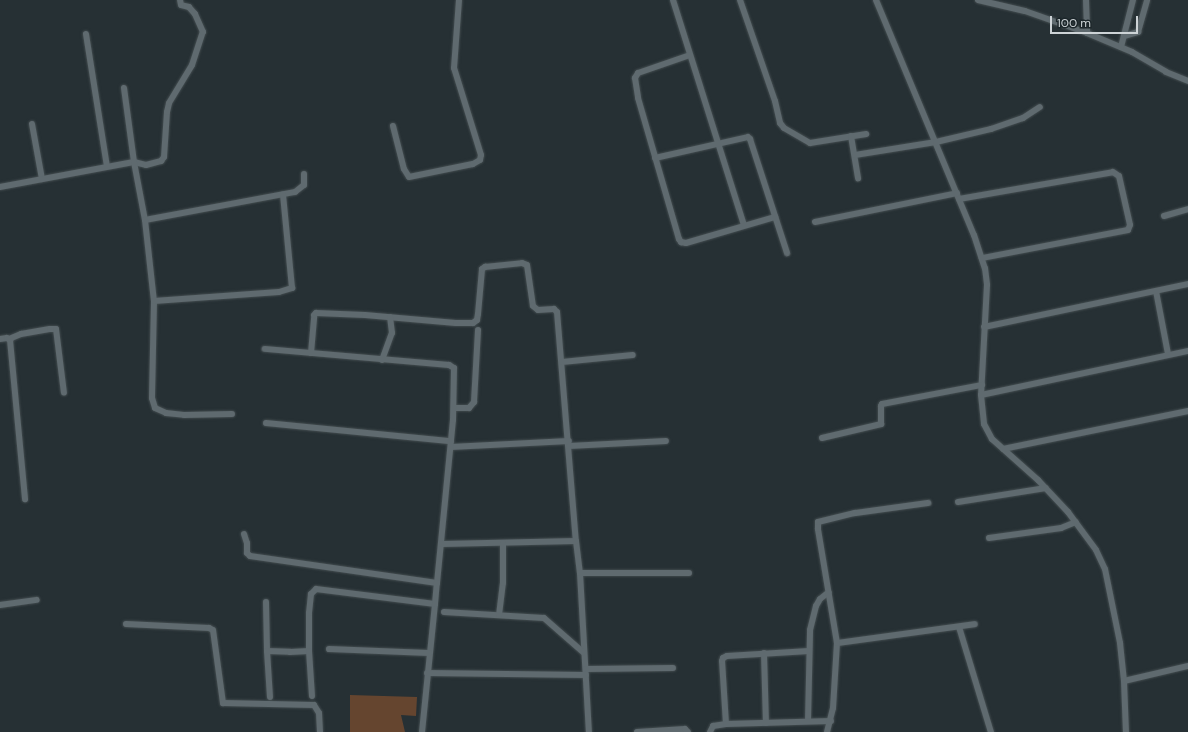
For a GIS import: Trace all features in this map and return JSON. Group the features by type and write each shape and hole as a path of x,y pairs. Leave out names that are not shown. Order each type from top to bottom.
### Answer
{"street":[{"path":"0,186 107,166 134,162 146,165 162,161 164,157 169,103 186,77 201,42 203,32 195,14 189,7 181,5 180,0"},
{"path":"393,126 404,169 410,177 473,164 480,160 479,149 454,68 459,0"},
{"path":"673,0 744,225"},
{"path":"740,0 775,101 780,123 784,128 810,143 866,134"},
{"path":"876,0 936,142 982,258 987,285 981,395 982,415 987,432 1003,449 1046,488 1068,512 1096,550 1105,569 1120,643 1124,681 1126,732"},
{"path":"978,0 1025,11 1087,33 1132,52 1166,72 1188,81"},
{"path":"1086,0 1087,33"},
{"path":"1121,47 1133,0"},
{"path":"1124,36 1138,32 1147,0"},
{"path":"86,34 107,166"},
{"path":"690,55 635,75 634,83 681,242 686,243 775,217"},
{"path":"124,88 134,162 145,220 154,301 152,398 155,408 166,413 184,415 232,414"},
{"path":"855,155 936,142 1009,124 1027,116 1040,107"},
{"path":"32,124 42,179"},
{"path":"851,136 858,178"},
{"path":"655,158 745,137 750,140 787,253"},
{"path":"815,222 958,196 1113,172 1119,176 1130,225 1128,230 982,258"},
{"path":"145,220 283,194 301,189 304,185 304,174"},
{"path":"154,301 279,292 292,288 283,194"},
{"path":"1164,216 1188,209"},
{"path":"311,353 314,315 316,313 473,323 477,320 482,269 485,267 525,263 529,271 533,306 538,310 554,309 557,312 580,573 589,732"},
{"path":"984,327 1188,284"},
{"path":"1156,291 1168,354"},
{"path":"382,360 392,333 390,317"},
{"path":"0,340 8,339 21,334 56,329 64,393"},
{"path":"454,408 469,408 474,402 478,330"},
{"path":"8,339 17,412 24,499"},
{"path":"265,349 452,366 454,368 454,408 451,444 422,732"},
{"path":"981,395 1188,350"},
{"path":"562,362 633,355"},
{"path":"822,438 881,424 882,404 982,385"},
{"path":"1003,449 1188,411"},
{"path":"266,423 451,444 569,444 666,441"},
{"path":"958,502 1046,488"},
{"path":"827,732 831,721 837,643 818,522 854,513 928,503"},
{"path":"989,538 1061,528 1076,522"},
{"path":"244,534 247,543 247,553 250,556 437,583"},
{"path":"442,544 576,541"},
{"path":"499,615 502,583 503,543"},
{"path":"580,573 689,573"},
{"path":"312,696 309,651 309,613 311,594 316,589 435,604"},
{"path":"808,721 812,617 820,599 829,592"},
{"path":"0,605 37,600"},
{"path":"266,602 270,697"},
{"path":"444,612 544,618 584,652"},
{"path":"126,624 209,628 213,630 223,703 314,705 319,713 320,732"},
{"path":"837,643 975,624"},
{"path":"959,627 991,732"},
{"path":"329,649 429,654"},
{"path":"267,651 309,651"},
{"path":"726,724 723,658 727,656 764,653 810,651"},
{"path":"764,653 766,723"},
{"path":"1124,681 1188,666"},
{"path":"428,673 586,672 673,668"},
{"path":"710,732 713,726 726,724 831,721"},
{"path":"637,732 685,729 688,732"}],"shaded area":[{"path":"350,695 417,697 416,716 401,715 405,732 350,732"}]}
